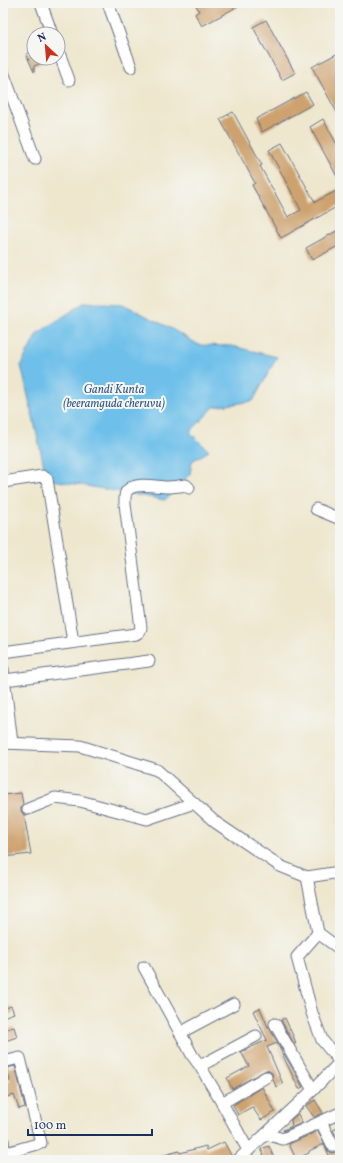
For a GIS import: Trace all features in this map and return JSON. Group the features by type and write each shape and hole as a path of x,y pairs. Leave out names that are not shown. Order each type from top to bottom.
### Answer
{"street":[{"path":"41,3 49,26"},
{"path":"108,3 131,67"},
{"path":"64,66 69,80"},
{"path":"3,72 35,159"},
{"path":"3,482 42,476 47,479 73,642"},
{"path":"3,652 136,634 140,632 125,504 126,492 128,489 138,486 186,486 189,488"},
{"path":"316,509 340,519"},
{"path":"149,661 4,674 8,744 80,746 157,770 215,822 280,866 307,877 340,872"},
{"path":"28,809 55,798 80,801 147,819 194,803"},
{"path":"307,877 318,933 340,949"},
{"path":"238,1160 313,1090 340,1062 322,1040 312,1013 296,957 318,933"},
{"path":"144,967 192,1055 222,1103 248,1150"},
{"path":"180,1033 234,1004"},
{"path":"275,1024 313,1090"},
{"path":"200,1066 256,1036"},
{"path":"3,1062 20,1058 41,1143 5,1151"},
{"path":"222,1103 266,1077"},
{"path":"266,1134 283,1139 340,1113"},
{"path":"321,1122 338,1145"}],"water":[{"name":"Gandi Kunta (beeramguda cheruvu)","path":"85,302 123,304 199,345 232,346 277,357 253,401 214,407 190,432 209,451 192,461 190,474 165,500 47,479 21,365 37,334"}],"building":[{"path":"195,3 244,3 202,26 195,14 199,11"},
{"path":"266,20 295,73 282,80 253,27"},
{"path":"340,52 340,118 312,67"},
{"path":"306,92 313,104 262,132 256,119"},
{"path":"233,112 288,217 301,210 269,150 282,143 315,202 340,189 340,205 281,238 252,185 255,183 220,119"},
{"path":"323,119 340,150 340,182 310,127"},
{"path":"340,229 340,245 312,260 306,248"},
{"path":"21,793 23,804 21,811 24,815 31,854 3,857 3,795"},
{"path":"11,1006 14,1013 3,1017 3,1009"},
{"path":"260,1008 268,1027 303,1087 299,1089 277,1043 267,1047 283,1084 276,1087 272,1073 266,1070 232,1089 227,1078 249,1066 241,1052 267,1040 253,1011"},
{"path":"285,1018 296,1043 294,1044 281,1020"},
{"path":"14,1027 17,1037 5,1041 3,1030"},
{"path":"15,1066 25,1107 19,1109 14,1095 3,1098 3,1083 10,1081 7,1068"},
{"path":"262,1087 275,1112 261,1120 252,1107 238,1115 233,1105"},
{"path":"315,1100 323,1113 314,1117 306,1106"},
{"path":"298,1114 302,1123 283,1131 292,1126 291,1120"},
{"path":"340,1127 340,1139 338,1140 333,1130"},
{"path":"318,1131 329,1152 336,1152 339,1149 340,1156 331,1160 324,1144 296,1159 289,1144"},
{"path":"224,1142 232,1157 231,1160 154,1160 153,1158 206,1146 207,1150"},
{"path":"269,1146 275,1160 255,1160 264,1155 261,1149"}]}
